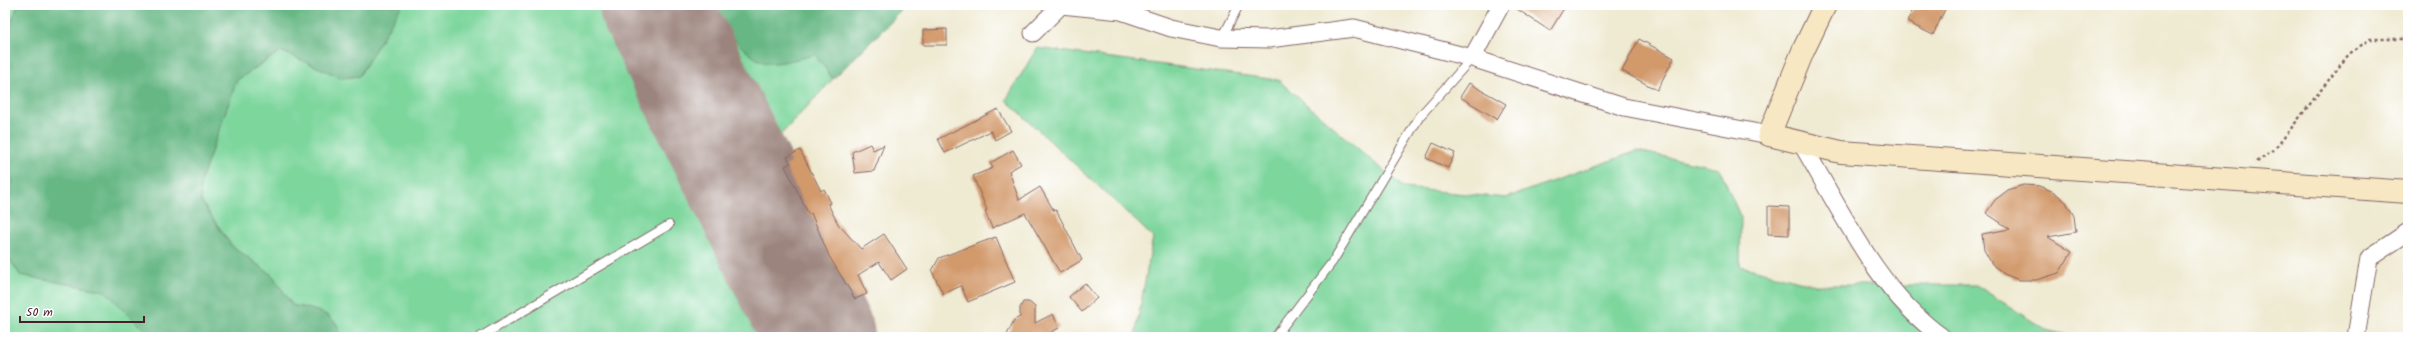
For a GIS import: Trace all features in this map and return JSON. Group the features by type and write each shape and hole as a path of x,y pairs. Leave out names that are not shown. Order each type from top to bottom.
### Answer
{"street":[{"path":"1033,33 1061,5 1121,11 1171,28 1222,38 1269,39 1354,28 1472,58 1624,107 1800,141 1841,152 2408,192"},
{"path":"1472,58 1501,5"},
{"path":"1768,135 1803,51 1825,5"},
{"path":"1800,141 1882,279 1920,321 1942,337"},
{"path":"2356,337 2370,258 2408,232"}],"lane":[{"path":"1222,38 1239,5"},
{"path":"1275,337 1333,261 1420,116 1472,58"},
{"path":"480,337 669,225"}],"path":[{"path":"2256,163 2275,149 2349,54 2370,39 2408,39"}],"green space":[{"path":"5,5 18,5 10,26 5,33"},
{"path":"18,5 402,5 359,76 342,78 281,51 237,80 200,183 201,201 231,245 273,276 292,305 316,311 330,317 339,329 341,337 151,337 105,291 20,275 5,252 5,224 13,180 5,171 5,33 10,26"},
{"path":"402,5 710,5 716,19 767,63 815,55 833,79 772,144 867,337 341,337 339,329 330,317 316,311 292,305 273,276 231,245 201,201 200,183 237,80 281,51 342,78 359,76"},
{"path":"710,5 906,5 906,7 833,79 815,55 777,63 767,63 759,60 751,55 734,39"},
{"path":"1037,48 1278,80 1404,188 1506,198 1637,151 1719,168 1741,218 1740,266 1815,285 1976,285 2046,330 2075,337 1135,337 1153,237 1006,100"},
{"path":"5,171 13,180 5,224"},
{"path":"5,252 20,275 105,291 151,337 5,337"}],"building":[{"path":"1511,5 1566,5 1550,31"},
{"path":"1915,5 1947,5 1933,35 1907,22"},
{"path":"947,29 947,45 923,45 923,30"},
{"path":"1639,39 1674,58 1657,90 1622,71"},
{"path":"1469,83 1506,104 1497,119 1460,97"},
{"path":"998,109 1011,131 995,140 991,131 945,153 938,139"},
{"path":"1433,143 1455,153 1448,168 1426,158"},
{"path":"870,144 873,150 884,145 874,171 855,173 852,152"},
{"path":"800,150 821,191 824,189 831,203 828,204 838,224 861,249 884,234 907,269 891,280 879,262 858,275 867,294 855,299 829,256 811,213 809,215 785,166 791,163 787,157"},
{"path":"1013,150 1021,164 1009,171 1019,200 1040,187 1054,211 1056,210 1082,260 1060,273 1025,213 992,228 985,211 987,210 973,176 993,168 990,163"},
{"path":"2023,185 2039,186 2054,192 2066,202 2074,216 2076,232 2048,237 2072,252 2059,273 2036,280 2019,280 2004,274 1992,264 1984,250 1982,234 2010,229 1986,213 1995,200 2008,190"},
{"path":"1768,206 1789,207 1789,235 1768,234"},
{"path":"996,237 1015,282 968,302 961,286 943,294 932,271 939,258"},
{"path":"1085,283 1097,298 1082,312 1069,297"},
{"path":"1023,302 1029,302 1035,307 1035,323 1053,314 1059,328 1042,337 1006,337 1014,320 1020,317 1020,308"}],"runway":[{"path":"655,5 819,337"}]}
